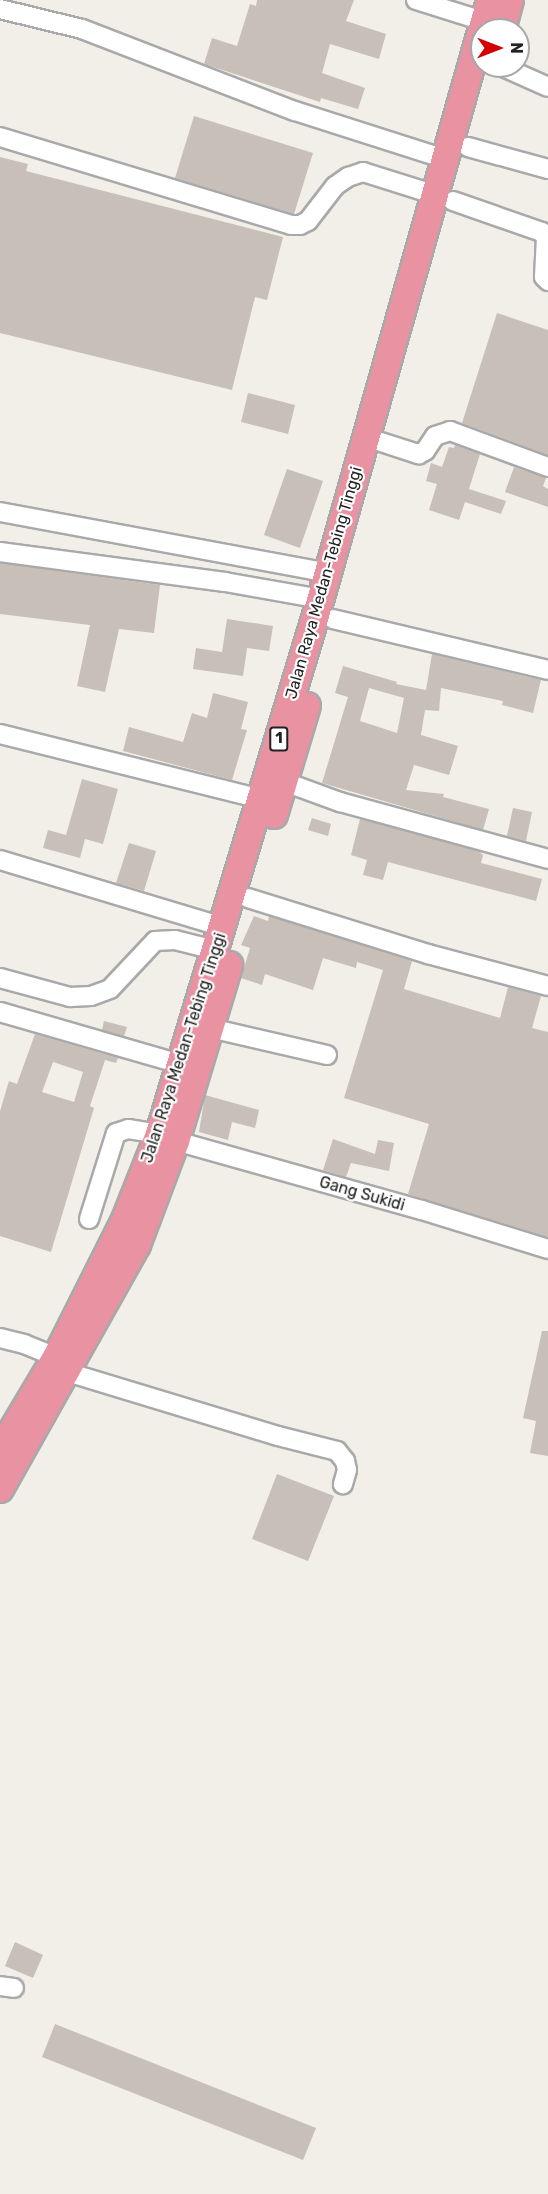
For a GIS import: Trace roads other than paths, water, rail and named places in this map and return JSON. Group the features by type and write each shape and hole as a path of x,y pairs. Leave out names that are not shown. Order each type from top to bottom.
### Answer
{"highway":[{"name":"Jalan Raya Medan-Tebing Tinggi","path":"167,1138 180,1064 261,799 327,609 381,442 445,198 445,159 476,56 492,17 510,0"},
{"name":"Jalan Raya Medan-Tebing Tinggi","path":"0,1489 61,1364 124,1222 167,1138 210,1028 285,782 327,609 328,573 445,198 468,147 488,78"},
{"name":"Jalan Raya Medan-Tebing Tinggi","path":"0,1451 61,1364"}],"street":[{"path":"416,0 492,17"},
{"path":"0,9 82,29 296,111 445,159"},
{"path":"528,78 548,87"},
{"path":"0,137 291,225 300,225 308,221 335,186 348,177 363,172 542,232 546,237 544,277 548,281"},
{"path":"468,147 548,169"},
{"path":"381,442 418,454 425,450 435,436 450,431 548,466"},
{"path":"0,512 328,573"},
{"path":"0,552 225,582 548,670"},
{"path":"0,734 261,799"},
{"path":"285,782 340,802 548,859"},
{"path":"0,860 219,939"},
{"path":"248,898 428,954 548,986"},
{"path":"0,978 70,997 91,996 110,989 155,941 219,939"},
{"path":"0,1012 180,1064"},
{"path":"210,1028 327,1055"},
{"name":"Gang Sukidi","path":"89,1219 116,1133 128,1129 422,1210 548,1250"},
{"path":"0,1338 24,1344 61,1364 278,1436 337,1451 345,1461 347,1470 343,1484"}]}
